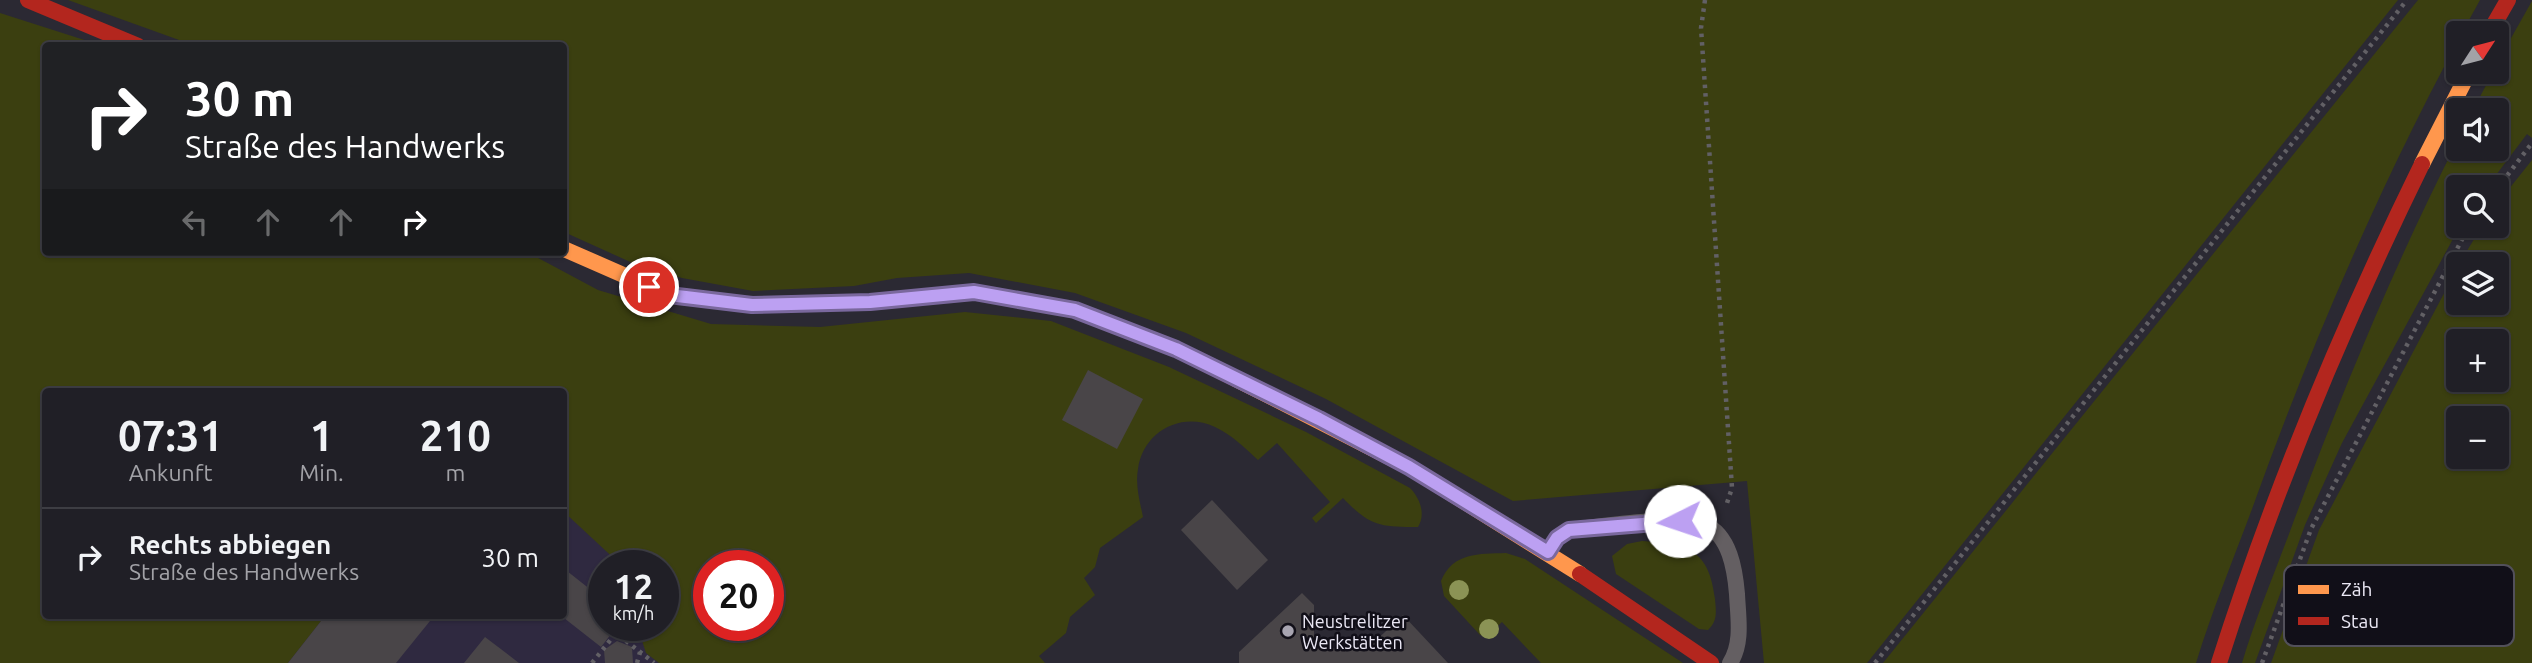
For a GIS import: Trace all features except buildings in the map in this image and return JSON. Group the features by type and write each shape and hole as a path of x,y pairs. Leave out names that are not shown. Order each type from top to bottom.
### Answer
{"street":[{"path":"28,0 128,42"},
{"path":"2496,21 2508,0"},
{"path":"2218,663 2294,455 2355,303 2422,161 2463,84"},
{"path":"567,250 669,295 752,305 870,302 974,292 1075,310 1176,349 1319,419 1409,467 1548,552 1711,663"}],"lane":[{"path":"1548,552 1557,538 1569,530 1680,521 1703,523 1719,534 1728,550 1736,576 1739,639 1730,663"}],"path":[{"path":"1705,0 1701,28 1732,488 1719,534"},
{"path":"1875,663 2407,0"},
{"path":"2508,175 2532,144"},
{"path":"2298,565 2311,529 2463,238"},
{"path":"2262,663 2284,603"},
{"path":"592,663 616,633 654,663"},
{"path":"637,663 640,652"}],"shaded area":[{"path":"567,503 616,550 588,550 588,641 679,641 679,634 732,663 238,663 275,619 567,619"}],"green space":[{"path":"68,0 2398,0 1867,663 1764,663 1747,481 1513,501 1326,399 1186,333 1075,293 969,273 897,278 854,286 753,291 682,278 637,265 567,233 567,42 185,42"},
{"path":"2418,0 2480,0 2469,21 2446,21 2446,63 2385,185 2328,313 2276,443 2196,663 1883,663"},
{"path":"2532,1 2532,138 2527,134 2509,158 2509,98 2479,98 2487,84 2510,84 2510,40"},
{"path":"0,13 91,42 42,42 42,256 534,256 598,290 711,324 820,327 965,312 1051,321 1169,367 1306,432 1410,488 1417,496 1422,512 1418,527 1384,525 1368,519 1343,498 1316,523 1312,518 1330,502 1277,443 1258,460 1215,427 1202,423 1177,424 1156,435 1147,445 1141,456 1137,475 1143,517 1100,548 1095,567 1084,578 1095,595 1070,617 1066,633 1039,656 1045,663 659,663 646,653 642,641 679,641 679,550 605,550 567,515 567,388 42,388 42,619 323,619 288,663 0,663"},
{"path":"2532,160 2532,663 2271,663 2284,627 2284,646 2514,646 2514,565 2306,565 2319,530 2446,290 2446,315 2509,315 2509,252 2466,252 2475,238 2509,238 2509,189"},
{"path":"2448,161 2507,161 2496,175 2446,175 2446,238 2453,238 2342,443 2305,525 2291,565 2284,565 2284,583 2255,663 2242,663 2266,593 2350,377 2391,280"},
{"path":"1642,541 1683,548 1701,559 1712,582 1715,599 1715,619 1708,630 1699,629 1616,574 1612,556 1627,544"},
{"path":"1506,553 1525,559 1683,663 1541,663 1502,622 1489,634 1480,635 1444,596 1441,581 1452,565 1468,556"}],"traffic: slow":[{"path":"2422,164 2463,84"},
{"path":"567,250 669,295 752,305 873,302"},
{"path":"1236,379 1409,467 1580,574"}],"traffic: jam":[{"path":"28,0 128,42"},
{"path":"2496,21 2508,0"},
{"path":"2219,663 2262,536 2311,410 2422,164"},
{"path":"873,302 974,292 1075,310 1176,349 1236,379"},
{"path":"1580,574 1711,663"}],"place":[{"name":"Neustrelitzer Werkstätten","path":"1288,631"}],"route":[{"path":"649,287 669,295 752,305 870,302 974,292 1075,310 1176,349 1319,419 1409,467 1548,552 1557,538 1569,530 1680,521"}]}
